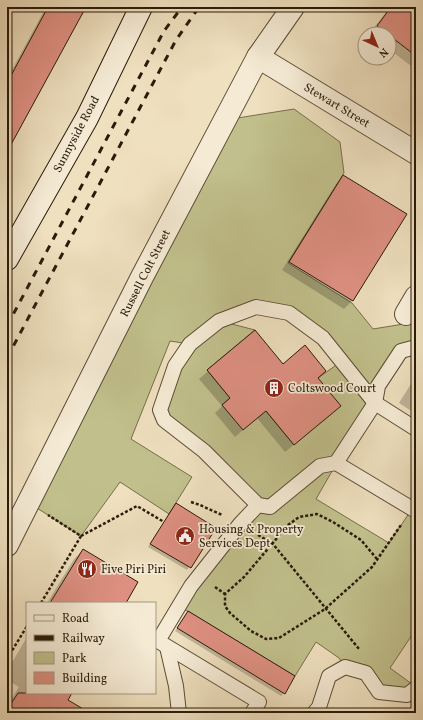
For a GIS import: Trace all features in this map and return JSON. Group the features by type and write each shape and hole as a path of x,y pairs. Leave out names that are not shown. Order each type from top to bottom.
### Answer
{"street":[{"name":"Sunnyside Road","path":"7,259 87,118 141,7"},
{"name":"Russell Colt Street","path":"7,545 142,277 258,57 293,7"},
{"name":"Stewart Street","path":"258,57 416,153"}],"lane":[{"path":"414,510 336,464 320,466 270,507 258,505 204,451 164,420 160,410 175,366 190,344 219,321 256,308 289,313 323,338 375,403 416,429"},
{"path":"336,464 375,403 378,386 401,351 416,347"},
{"path":"252,713 259,702 158,641 191,586 240,524 258,505"},
{"path":"167,647 176,686 179,713"},
{"path":"314,713 319,707 329,676 345,667 366,673 378,692 407,695 416,688"}],"path":[{"path":"191,502 240,524 273,544 364,656 366,673"},
{"path":"29,503 81,536"},
{"path":"42,602 81,536 137,506 164,522"},
{"path":"377,559 361,540 333,522 317,514 299,517 288,524 273,544 244,577 225,594 225,606 230,613 251,630 266,639 279,638 326,608 372,567 414,510"},
{"path":"7,659 26,628"}],"green space":[{"path":"294,109 340,142 344,173 288,263 352,303 373,329 416,322 416,347 401,351 316,499 389,543 416,503 416,629 390,668 416,687 388,693 366,673 345,667 339,658 316,642 295,676 179,606 258,505 164,419 189,344 170,341 131,439 192,477 169,514 120,482 81,536 29,503 225,120","holes":["256,307 289,313 342,361 318,378 294,445 266,411 222,405 230,398 207,370 255,330 220,321"]}],"building":[{"path":"48,7 86,7 7,152 7,83"},
{"path":"391,7 416,7 416,56 397,41 397,26 377,26"},
{"path":"343,175 407,214 353,301 289,262"},
{"name":"Coltswood Court","path":"255,330 283,364 305,345 326,371 318,378 341,406 294,445 266,411 243,430 222,405 230,398 207,370"},
{"path":"176,503 216,528 191,568 150,544"},
{"path":"83,549 138,582 127,602 51,602"},
{"path":"188,611 295,676 285,694 177,628"},
{"path":"18,693 71,694 68,700 90,713 7,713 7,710"}],"railway":[{"path":"7,326 164,31 182,7"},
{"path":"7,358 176,40 199,7"}],"place":[{"name":"Coltswood Court","path":"274,388"},
{"name":"Housing & Property Services Dept","path":"185,536"},
{"name":"Five Piri Piri","path":"87,569"}]}
